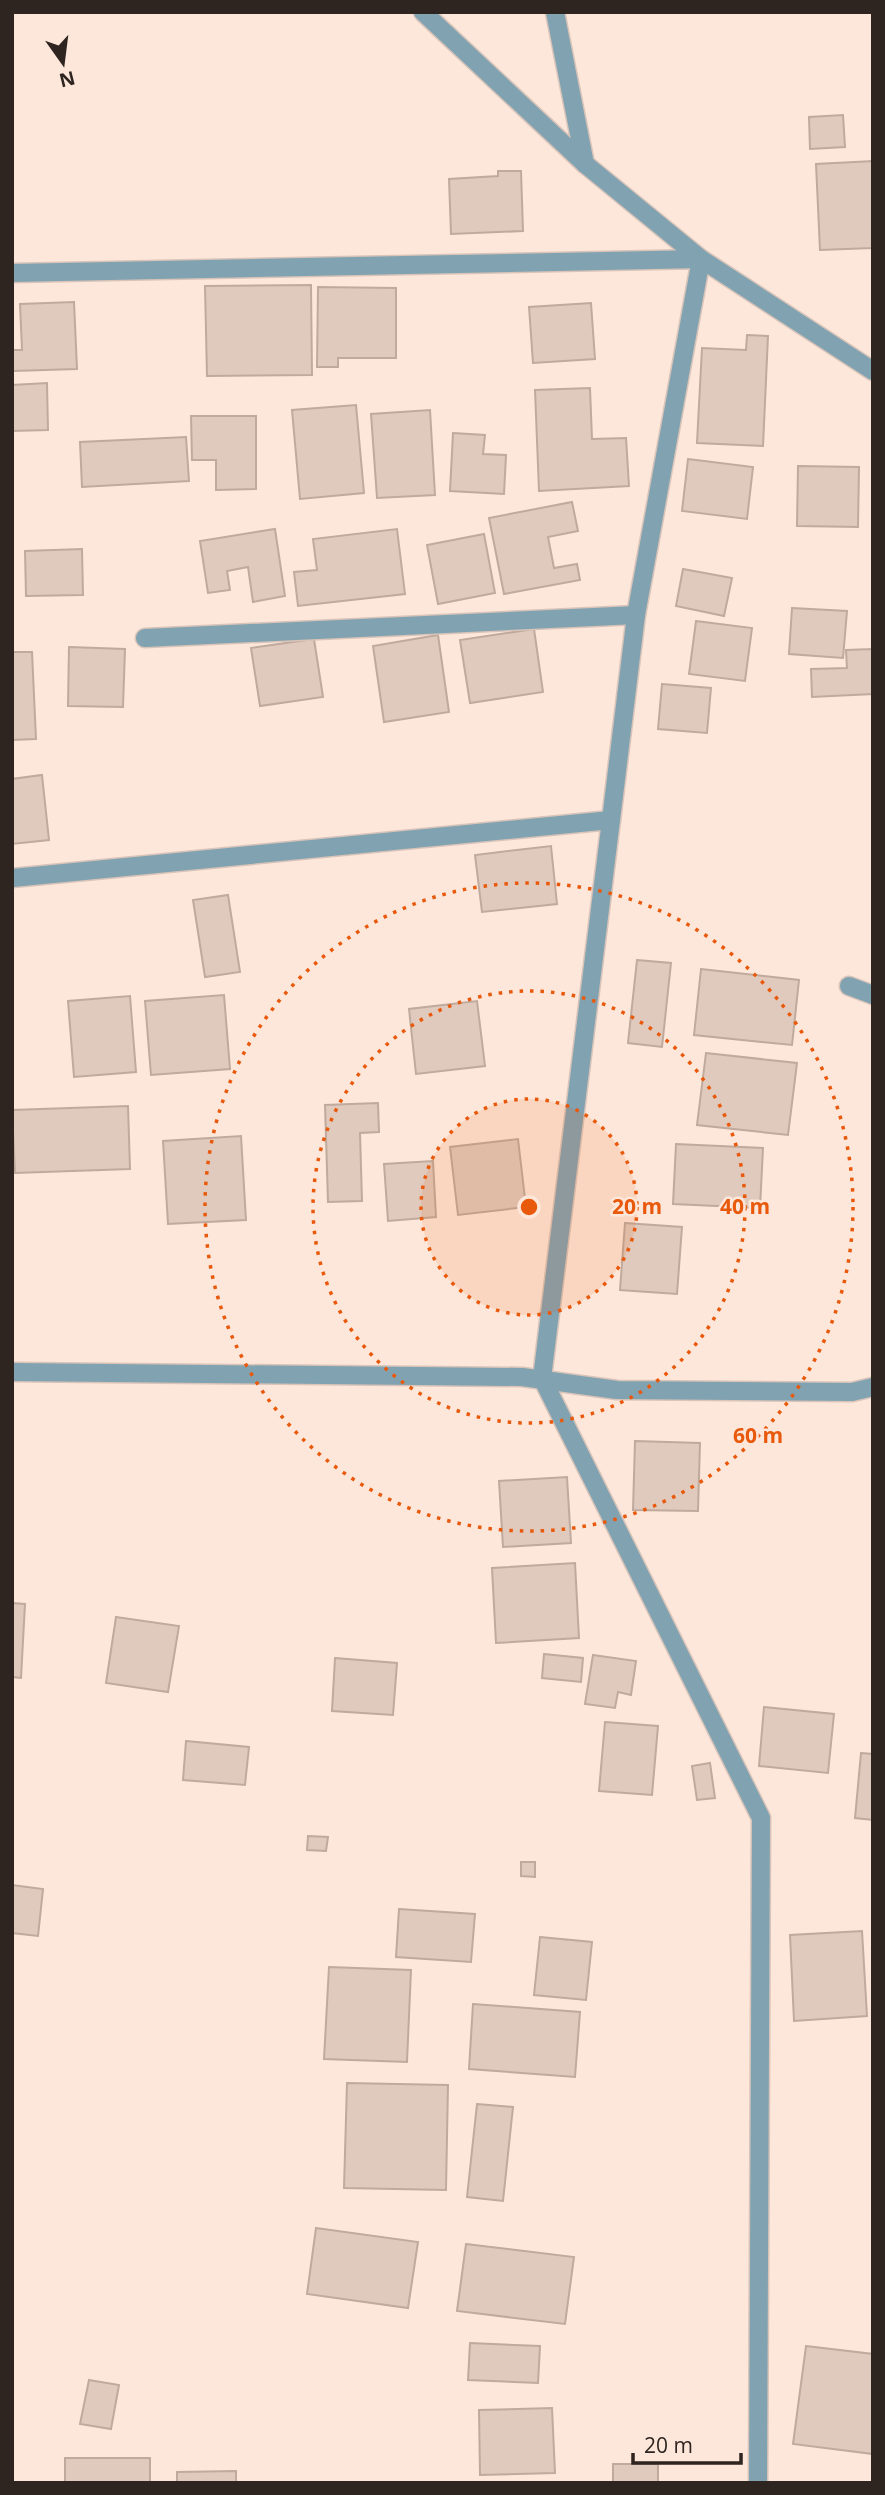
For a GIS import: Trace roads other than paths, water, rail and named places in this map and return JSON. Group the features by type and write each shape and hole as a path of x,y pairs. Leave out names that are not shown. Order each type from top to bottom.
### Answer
{"street":[{"path":"423,12 585,164 701,259 873,371"},
{"path":"555,12 585,164"},
{"path":"12,273 701,259"},
{"path":"701,259 636,615 542,1378 761,1818 758,2483"},
{"path":"145,638 636,615"},
{"path":"12,878 611,820"},
{"path":"849,986 873,995"},
{"path":"12,1372 542,1378 617,1390 852,1392 873,1387"}]}
